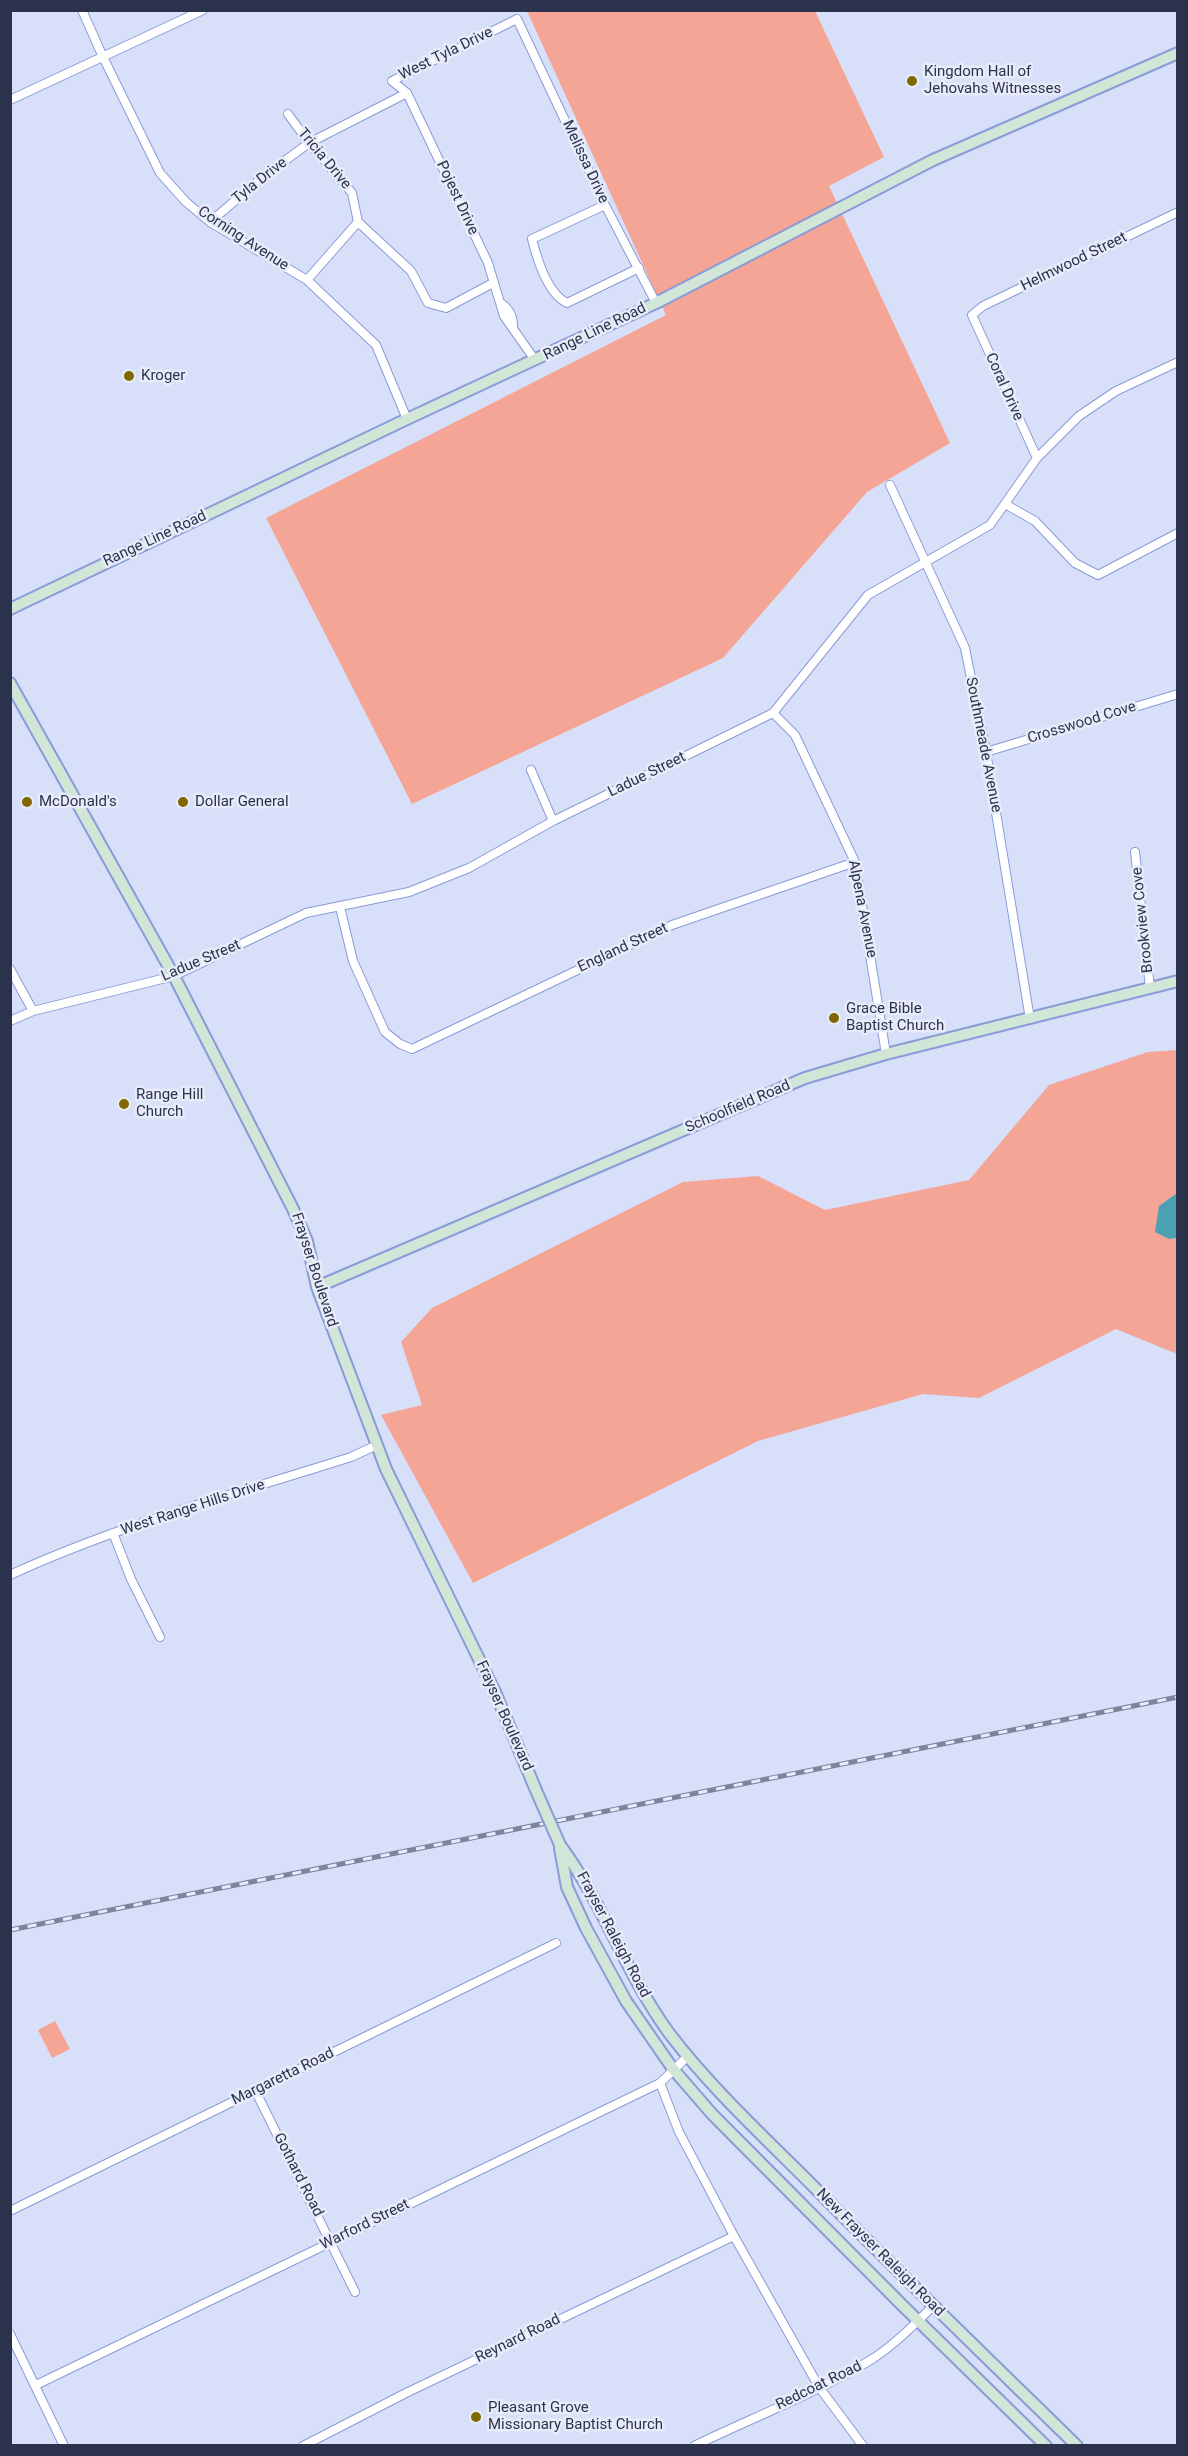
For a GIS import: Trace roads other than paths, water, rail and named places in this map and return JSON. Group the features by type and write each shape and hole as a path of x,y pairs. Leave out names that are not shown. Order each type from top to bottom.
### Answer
{"main road":[{"name":"Range Line Road","path":"10,609 656,303 933,160 1178,53"},
{"name":"Frayser Boulevard","path":"10,683 174,976 293,1209 307,1241 317,1287 386,1469 495,1692 560,1845"},
{"name":"Schoolfield Road","path":"317,1287 805,1078 886,1054 1178,981"},
{"name":"Frayser Raleigh Road","path":"560,1845 581,1873 625,1963 650,2005 688,2056"},
{"name":"Frayser Raleigh Road","path":"560,1845 567,1887 586,1928 626,2001 673,2069"},
{"name":"New Frayser Raleigh Road","path":"688,2056 728,2100 932,2307 1077,2445"},
{"name":"New Frayser Raleigh Road","path":"673,2069 712,2114 1046,2445"}],"street":[{"name":"Corning Avenue","path":"82,10 160,173 186,202 210,222 308,280 376,345 407,419"},
{"path":"10,100 203,10"},
{"name":"West Tyla Drive","path":"407,93 392,81 517,19"},
{"name":"Melissa Drive","path":"517,19 605,205 656,303"},
{"name":"Tyla Drive","path":"210,222 264,176 309,144 407,93"},
{"name":"Pojest Drive","path":"407,93 488,263 504,316 535,360"},
{"name":"Tricia Drive","path":"288,114 309,144 352,193 358,222"},
{"path":"605,205 532,239 538,263 559,299 567,303 639,268"},
{"name":"Helmwood Street","path":"972,315 983,306 1178,212"},
{"path":"308,280 358,222 411,271 428,303 446,308 493,283"},
{"name":"Coral Drive","path":"972,315 1037,458"},
{"name":"Ladue Street","path":"10,1021 33,1011 174,976 306,913 409,892 469,868 553,821 773,713 868,595 990,525 1037,458 1079,416 1116,391 1178,362"},
{"name":"Southmeade Avenue","path":"890,485 965,648 986,752 1030,1019"},
{"path":"1005,504 1035,521 1075,563 1098,575 1178,533"},
{"name":"Crosswood Cove","path":"986,752 1178,694"},
{"name":"Alpena Avenue","path":"773,713 795,735 855,862 886,1054"},
{"path":"531,770 553,821"},
{"name":"Brookview Cove","path":"1135,852 1150,988"},
{"name":"England Street","path":"340,907 353,961 385,1032 400,1044 412,1049 672,925 855,862"},
{"path":"10,969 33,1011"},
{"name":"West Range Hills Drive","path":"10,1575 113,1533 351,1457 376,1445"},
{"path":"113,1533 131,1579 160,1637"},
{"name":"Margaretta Road","path":"10,2211 555,1943"},
{"name":"Warford Street","path":"36,2385 660,2083 688,2056"},
{"path":"660,2083 679,2132 734,2236 819,2387 863,2445"},
{"name":"Gothard Road","path":"255,2090 355,2292"},
{"name":"Reynard Road","path":"303,2445 406,2393 734,2236"},
{"name":"Redcoat Road","path":"694,2445 819,2387 871,2360 932,2307"},
{"path":"10,2334 64,2445"}],"water":[{"path":"1177,1193 1177,1238 1169,1239 1155,1232 1159,1206"}],"railway":[{"path":"10,1930 1178,1697"}],"place":[{"name":"Kingdom Hall of Jehovahs Witnesses","path":"912,81"},
{"name":"Kroger","path":"129,376"},
{"name":"McDonald's","path":"27,802"},
{"name":"Dollar General","path":"183,802"},
{"name":"Grace Bible Baptist Church","path":"834,1018"},
{"name":"Range Hill Church","path":"124,1104"},
{"name":"Pleasant Grove Missionary Baptist Church","path":"476,2417"}]}
